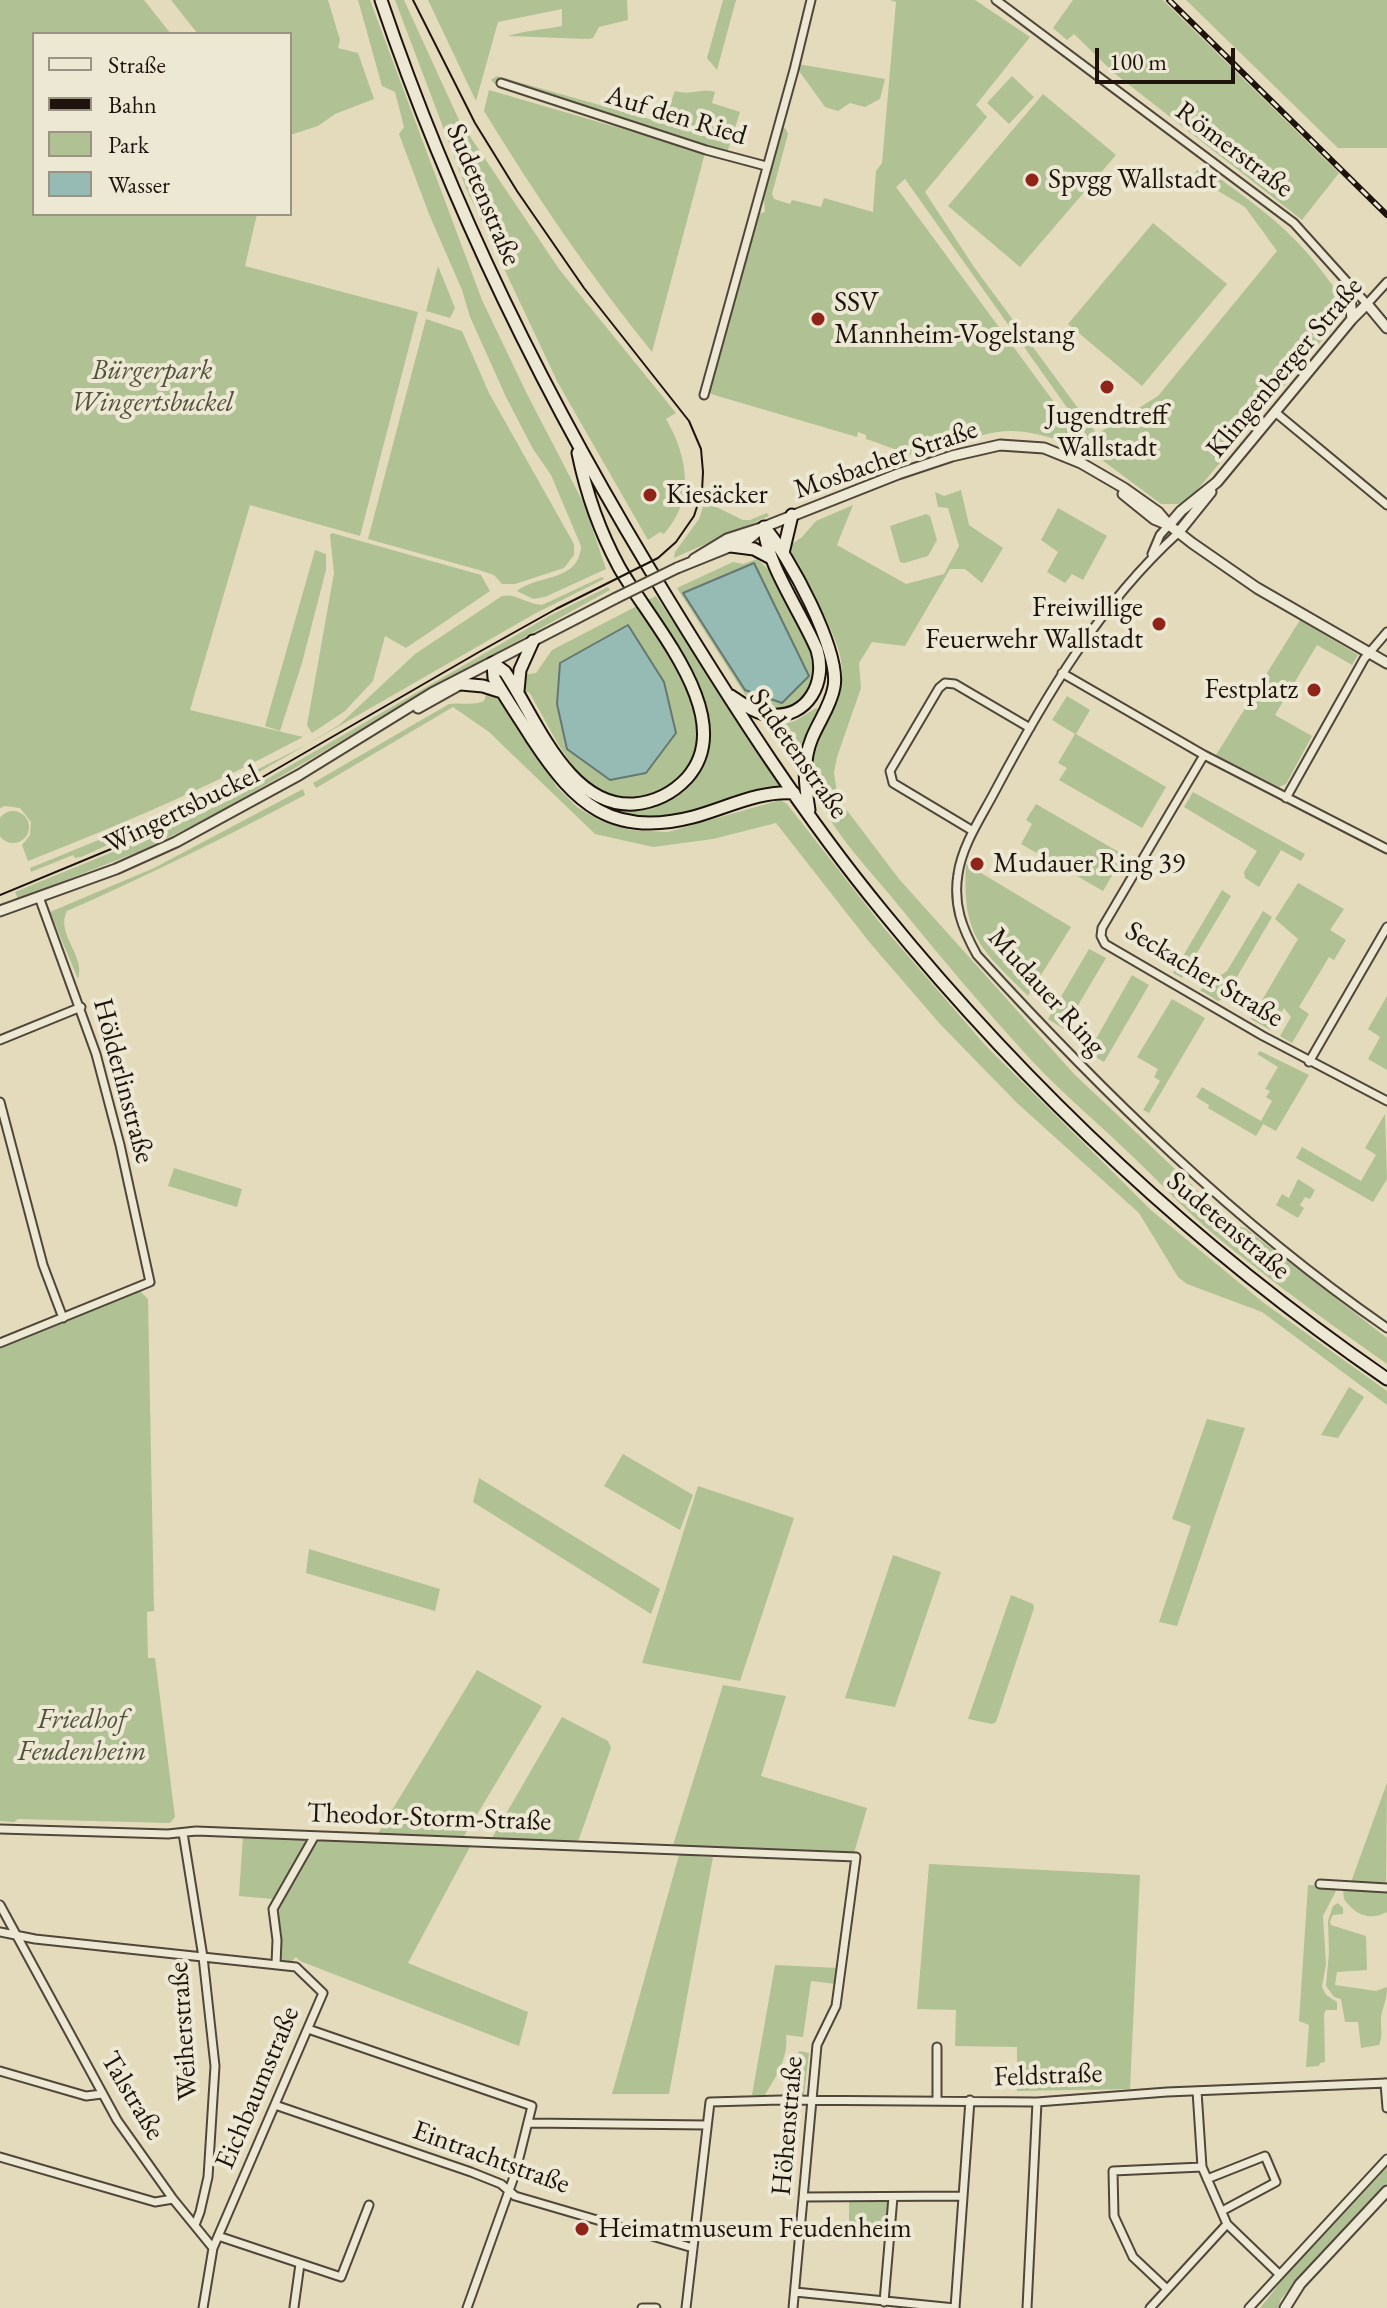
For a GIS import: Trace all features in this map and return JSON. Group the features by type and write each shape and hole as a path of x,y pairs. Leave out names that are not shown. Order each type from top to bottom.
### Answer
{"main road":[{"name":"Sudetenstraße","path":"381,0 436,149 472,235 535,367 630,537 726,692 809,815 934,974 1028,1075 1116,1162 1273,1296 1387,1379"},
{"path":"493,663 505,672 570,775 596,796 615,803 652,801 666,795 691,774 704,743 705,719 695,691 619,568 605,539 582,475 575,443"},
{"path":"726,692 753,710 770,715 787,713 802,706 814,694 820,679 821,664 817,650 777,556 792,515"},
{"path":"764,527 765,541 828,642 835,669 831,698 807,753 805,775 809,815"},
{"path":"731,546 777,556"},
{"path":"518,691 520,670 533,641"},
{"path":"493,663 494,678 502,692 564,784 582,801 602,813 630,823 659,823 773,793 794,793"},
{"path":"461,684 502,692"}],"street":[{"name":"Auf den Ried","path":"501,83 706,150 766,166 811,0"},
{"name":"Römerstraße","path":"996,0 1294,223 1387,328"},
{"path":"704,395 766,166"},
{"name":"Klingenberger Straße","path":"1169,525 1217,482 1352,319 1387,282"},
{"path":"1349,284 1352,319"},
{"path":"1275,412 1387,505"},
{"name":"Mosbacher Straße","path":"764,527 913,469 976,449 1000,445 1032,446 1063,454 1112,483 1154,519 1169,525 1257,588 1387,663"},
{"name":"Klingenberger Straße","path":"1178,533 1217,482"},
{"name":"Mudauer Ring","path":"1150,558 1160,535 1169,525"},
{"name":"Wingertsbuckel","path":"694,559 749,539 764,527"},
{"name":"Wingertsbuckel","path":"376,730 432,693 677,568 727,539 764,527"},
{"name":"Mudauer Ring","path":"1178,533 1150,558 1062,673 973,831 958,871 961,926 977,955 1092,1077 1166,1147 1296,1259 1387,1328"},
{"path":"1286,798 1369,653 1387,632"},
{"name":"Wingertsbuckel","path":"0,911 116,869 176,842 461,684 493,663"},
{"path":"1062,673 1204,755 1387,849"},
{"path":"973,831 893,783 890,771 939,688 945,683 955,684 1030,728"},
{"name":"Seckacher Straße","path":"1204,755 1102,928 1101,936 1105,944 1309,1062 1387,1101"},
{"name":"Hölderlinstraße","path":"39,897 81,1007 120,1145 150,1282 63,1318"},
{"path":"1309,1062 1387,927"},
{"path":"0,1040 81,1007"},
{"path":"0,1102 43,1265 63,1318 0,1343"},
{"name":"Theodor-Storm-Straße","path":"0,1829 196,1831 856,1857"},
{"name":"Weiherstraße","path":"183,1833 203,1957 215,2066 208,2177 195,2225"},
{"name":"Eichbaumstraße","path":"213,2248 323,1993 296,1967 276,1964 273,1909 314,1837"},
{"name":"Höhenstraße","path":"793,2308 817,2045 836,2006 856,1857"},
{"path":"1320,1884 1387,1888"},
{"name":"Talstraße","path":"0,1905 117,2120 173,2199 213,2248"},
{"path":"0,1932 276,1964"},
{"path":"308,2029 532,2106 508,2190 467,2308"},
{"path":"937,2047 937,2101"},
{"path":"0,2071 86,2096 102,2094"},
{"path":"1386,2083 1387,2108"},
{"name":"Feldstraße","path":"707,2125 710,2102 1037,2102 1386,2083"},
{"path":"1197,2091 1202,2167 1227,2224 1279,2274"},
{"path":"795,2292 955,2308 970,2100"},
{"path":"1027,2308 1037,2102"},
{"name":"Eintrachtstraße","path":"275,2105 471,2172 501,2184 515,2196 693,2248"},
{"path":"528,2123 707,2125 686,2308"},
{"path":"1207,2179 1265,2156 1267,2160 1276,2182 1222,2211"},
{"path":"0,2157 155,2202 173,2199"},
{"path":"1249,2308 1387,2159"},
{"path":"1167,2289 1133,2257 1114,2216 1113,2171 1202,2167"},
{"path":"1285,2308 1300,2284 1387,2191"},
{"path":"804,2197 963,2196"},
{"path":"884,2302 893,2197"},
{"path":"218,2236 341,2277 369,2205"},
{"path":"1150,2308 1227,2224"},
{"path":"203,2308 213,2248"},
{"path":"294,2307 300,2264"},
{"path":"642,2308 656,2308"}],"green space":[{"name":"Bürgerpark Wingertsbuckel","path":"0,0 144,0 169,32 32,32 32,216 257,216 245,266 418,312 360,536 250,505 190,710 303,737 167,803 28,861 22,845 30,835 31,822 20,808 0,808"},
{"path":"171,0 328,0 340,40 338,48 358,53 374,99 335,114 318,126 292,134 292,32 196,32"},
{"path":"358,0 370,0 482,300 584,504 606,569 545,597 533,599 517,591 566,572 579,558 581,546 551,475 533,449 506,397 470,317 399,134 404,127 395,92 382,86"},
{"path":"395,0 404,0 459,120 559,269 676,413 666,419 674,433 683,463 684,492 674,521 664,534 660,532 648,540 558,383 466,188"},
{"path":"428,0 627,0 628,20 599,27 593,38 588,39 508,36 562,26 562,9 498,22 476,101"},
{"path":"723,0 736,0 717,70 707,58"},
{"path":"890,0 975,0 1030,37 976,105 987,117 925,192 974,267 1097,434 1158,396 1277,251 1245,207 1193,176 1201,165 1299,244 1346,305 1348,309 1193,495 1179,504 1161,504 1094,454 1085,433 905,179 896,187 1076,432 1081,447 1021,431 1004,431 949,444 949,447 916,456 866,439 866,435 858,432 857,437 711,394 707,387 756,212 765,212 763,188 780,126 788,134 772,194 774,199 821,207 824,198 873,212 876,171 882,163 896,2"},
{"path":"1073,0 1163,0 1339,173 1302,220 1114,73 1074,34 1067,40 1053,28"},
{"path":"1186,0 1387,0 1387,148 1338,148"},
{"path":"798,64 885,79 880,99 865,107 850,103 838,111 825,107 797,68"},
{"path":"497,76 663,123 675,91 715,92 712,103 740,112 728,150 722,152 547,98 497,86 491,80"},
{"path":"1012,76 1034,97 1009,124 987,103"},
{"path":"489,90 705,153 652,352 585,264 503,142 484,111"},
{"name":"Spvgg Wallstadt","path":"1043,94 1116,155 1020,267 948,206"},
{"path":"1153,223 1227,284 1142,386 1068,324"},
{"path":"438,266 455,308 450,318 426,311"},
{"path":"426,319 462,331 489,393 574,544 574,555 564,568 515,584 502,584 494,575 368,539"},
{"path":"961,490 969,525 1003,548 982,583 965,569 950,569 905,646 872,642 859,663 861,688 837,757 834,773 837,793 899,879 1075,1075 1230,1225 1245,1228 1387,1338 1387,1364 1206,1227 1044,1074 865,866 824,809 813,778 813,762 837,699 842,667 827,622 789,546 816,521 853,505 837,545 906,584 944,574 959,546 948,508 938,507 935,492 944,496"},
{"path":"707,495 712,505 743,520 767,513 769,516 674,558 699,519"},
{"path":"1058,508 1107,536 1083,580 1072,574 1065,583 1047,572 1058,552 1041,540"},
{"path":"926,514 930,516 937,540 928,556 900,562 890,526"},
{"path":"332,533 481,575 490,591 406,648 385,636 373,681 345,711 312,733 307,725 334,573"},
{"path":"315,550 326,554 326,570 302,663 280,731 265,726"},
{"path":"757,559 768,569 789,605 815,661 814,682 805,696 779,709 762,706 746,696 677,588 733,562 743,564"},
{"path":"602,577 604,579 536,613 219,795 81,857 75,858 73,855 31,872 30,868 199,799 306,745 339,725 415,654 502,596 542,605"},
{"path":"608,587 610,590 207,819 140,851 18,899 15,892 159,833 234,798 551,615"},
{"path":"656,596 782,787 758,791 688,814 652,818 621,814 595,802 573,785 536,737 502,678 558,765 618,808 658,800 678,793 687,785 707,747 708,725 696,681 646,601"},
{"path":"637,606 688,688 698,718 699,739 694,757 683,773 651,793 632,797 613,794 594,786 575,768 529,692 525,693 523,675 536,673 552,650"},
{"path":"1300,620 1358,655 1352,665 1317,645 1275,715 1312,736 1286,784 1279,787 1216,755"},
{"path":"487,692 506,705 557,787 577,807 599,820 630,830 668,832 780,800 787,804 884,928 985,1045 1152,1211 1264,1303 1387,1391 1387,1405 1262,1312 1187,1284 1178,1277 1139,1213 1017,1103 940,1024 870,943 776,823 713,839 653,847 595,834 489,732 453,707 316,788 313,783 449,704 484,701"},
{"path":"1067,696 1090,710 1076,734 1166,787 1142,828 1059,780 1067,768 1058,763 1075,734 1052,720"},
{"path":"816,708 797,754 790,756 773,730 774,726 795,721"},
{"path":"303,789 305,795 275,811 158,870 67,911 65,928 78,962 78,979 50,912 154,868"},
{"path":"1193,792 1305,854 1301,861 1281,850 1259,887 1245,878 1244,872 1257,851 1184,807"},
{"path":"1036,804 1124,855 1103,891 1021,844 1032,824 1026,820"},
{"path":"7,813 19,813 27,821 27,833 19,841 7,841 -1,833 -1,821"},
{"path":"966,864 1071,927 1028,996 997,965 977,939 967,908"},
{"path":"1298,883 1344,909 1330,930 1346,940 1334,960 1329,957 1299,1007 1309,1014 1292,1043 1280,1036 1291,1017 1284,1008 1270,1030 1251,1019 1298,939 1275,919"},
{"path":"1222,890 1231,896 1182,978 1173,973"},
{"path":"1263,911 1272,917 1224,999 1218,1001 1200,990 1227,971"},
{"path":"1089,949 1106,958 1064,1029 1048,1019"},
{"path":"1132,975 1149,985 1104,1062 1088,1053"},
{"path":"1387,996 1387,1070 1368,1059 1380,1037 1368,1029"},
{"path":"1172,999 1205,1018 1149,1113 1143,1110 1160,1081 1154,1077 1158,1069 1137,1057"},
{"path":"1260,1051 1309,1075 1276,1131 1263,1124 1256,1136 1208,1108 1209,1105 1196,1097 1202,1087 1261,1121 1272,1101 1266,1097 1270,1091 1265,1089 1278,1067 1257,1054"},
{"path":"1385,1114 1387,1179 1373,1202 1296,1158 1302,1147 1361,1181 1376,1155 1365,1148"},
{"path":"174,1168 242,1189 237,1207 168,1186"},
{"path":"1298,1179 1315,1190 1310,1199 1305,1197 1300,1205 1304,1208 1298,1218 1276,1205 1282,1194 1289,1198"},
{"name":"Friedhof Feudenheim","path":"140,1291 148,1299 154,1611 147,1612 148,1658 155,1658 175,1817 170,1823 0,1821 0,1349"},
{"path":"1349,1387 1364,1397 1338,1438 1321,1435"},
{"path":"1207,1419 1245,1428 1177,1626 1159,1622 1191,1526 1172,1519"},
{"path":"623,1454 693,1495 680,1530 604,1486"},
{"path":"479,1478 660,1589 651,1614 473,1502"},
{"path":"698,1486 794,1518 740,1681 642,1663"},
{"path":"309,1549 440,1589 435,1611 306,1573"},
{"path":"893,1555 941,1572 895,1707 845,1698"},
{"path":"1011,1595 1033,1604 1034,1608 996,1722 992,1724 968,1719"},
{"path":"477,1670 542,1706 463,1838 377,1835"},
{"path":"723,1685 786,1696 761,1776 867,1808 854,1853 673,1845"},
{"path":"562,1717 608,1741 611,1748 579,1839 575,1842 492,1838"},
{"path":"1387,1783 1386,1884 1351,1882"},
{"path":"243,1836 471,1845 408,1963 528,2012 519,2046 296,1957 289,1964 279,1959 282,1935 276,1911 280,1905 273,1899 239,1896"},
{"path":"679,1855 713,1857 669,2094 612,2094"},
{"path":"929,1864 1140,1875 1130,2089 1017,2091 1017,2047 955,2046 956,2010 917,2009"},
{"path":"1308,1885 1333,1887 1336,1891 1323,1916 1326,1964 1322,1987 1326,1995 1337,2002 1337,2010 1326,2010 1324,2014 1325,2062 1306,2067 1309,2025 1299,2021"},
{"path":"1343,1890 1387,1891 1387,1912 1375,1916 1358,1913 1344,1899"},
{"path":"1338,1903 1343,1908 1343,1914 1333,1915 1331,1925 1366,1936 1367,1970 1337,1972 1335,1985 1376,1991 1387,1987 1379,2045 1361,2048 1358,2022 1345,2022 1341,1999 1334,1997 1326,1986 1328,1921 1333,1906"},
{"path":"775,1965 839,1968 836,1984 811,1981 803,2037 786,2035 784,2059 773,2081 765,2095 752,2095"},
{"path":"799,2051 809,2053 804,2095 783,2095"},
{"path":"1387,2167 1387,2183 1281,2299 1278,2308 1260,2308 1292,2268"},
{"path":"849,2202 889,2202 887,2226 849,2226"}],"water":[{"path":"754,563 809,676 782,703 745,690 683,593"},
{"path":"628,625 664,682 676,733 646,773 610,780 567,749 557,704 560,663"}],"tram line":[{"path":"0,895 169,825 249,785 556,609 658,558 676,542 694,516 702,491 703,472 701,449 689,421 584,288 517,191 475,123 413,0"}],"railway":[{"path":"1169,0 1387,215"}],"place":[{"name":"Spvgg Wallstadt","path":"1032,180"},
{"name":"SSV Mannheim-Vogelstang","path":"818,319"},
{"name":"Jugendtreff Wallstadt","path":"1107,387"},
{"name":"Kiesäcker","path":"650,495"},
{"name":"Freiwillige Feuerwehr Wallstadt","path":"1159,624"},
{"name":"Festplatz","path":"1314,690"},
{"name":"Mudauer Ring 39","path":"977,864"},
{"name":"Heimatmuseum Feudenheim","path":"582,2229"}]}
